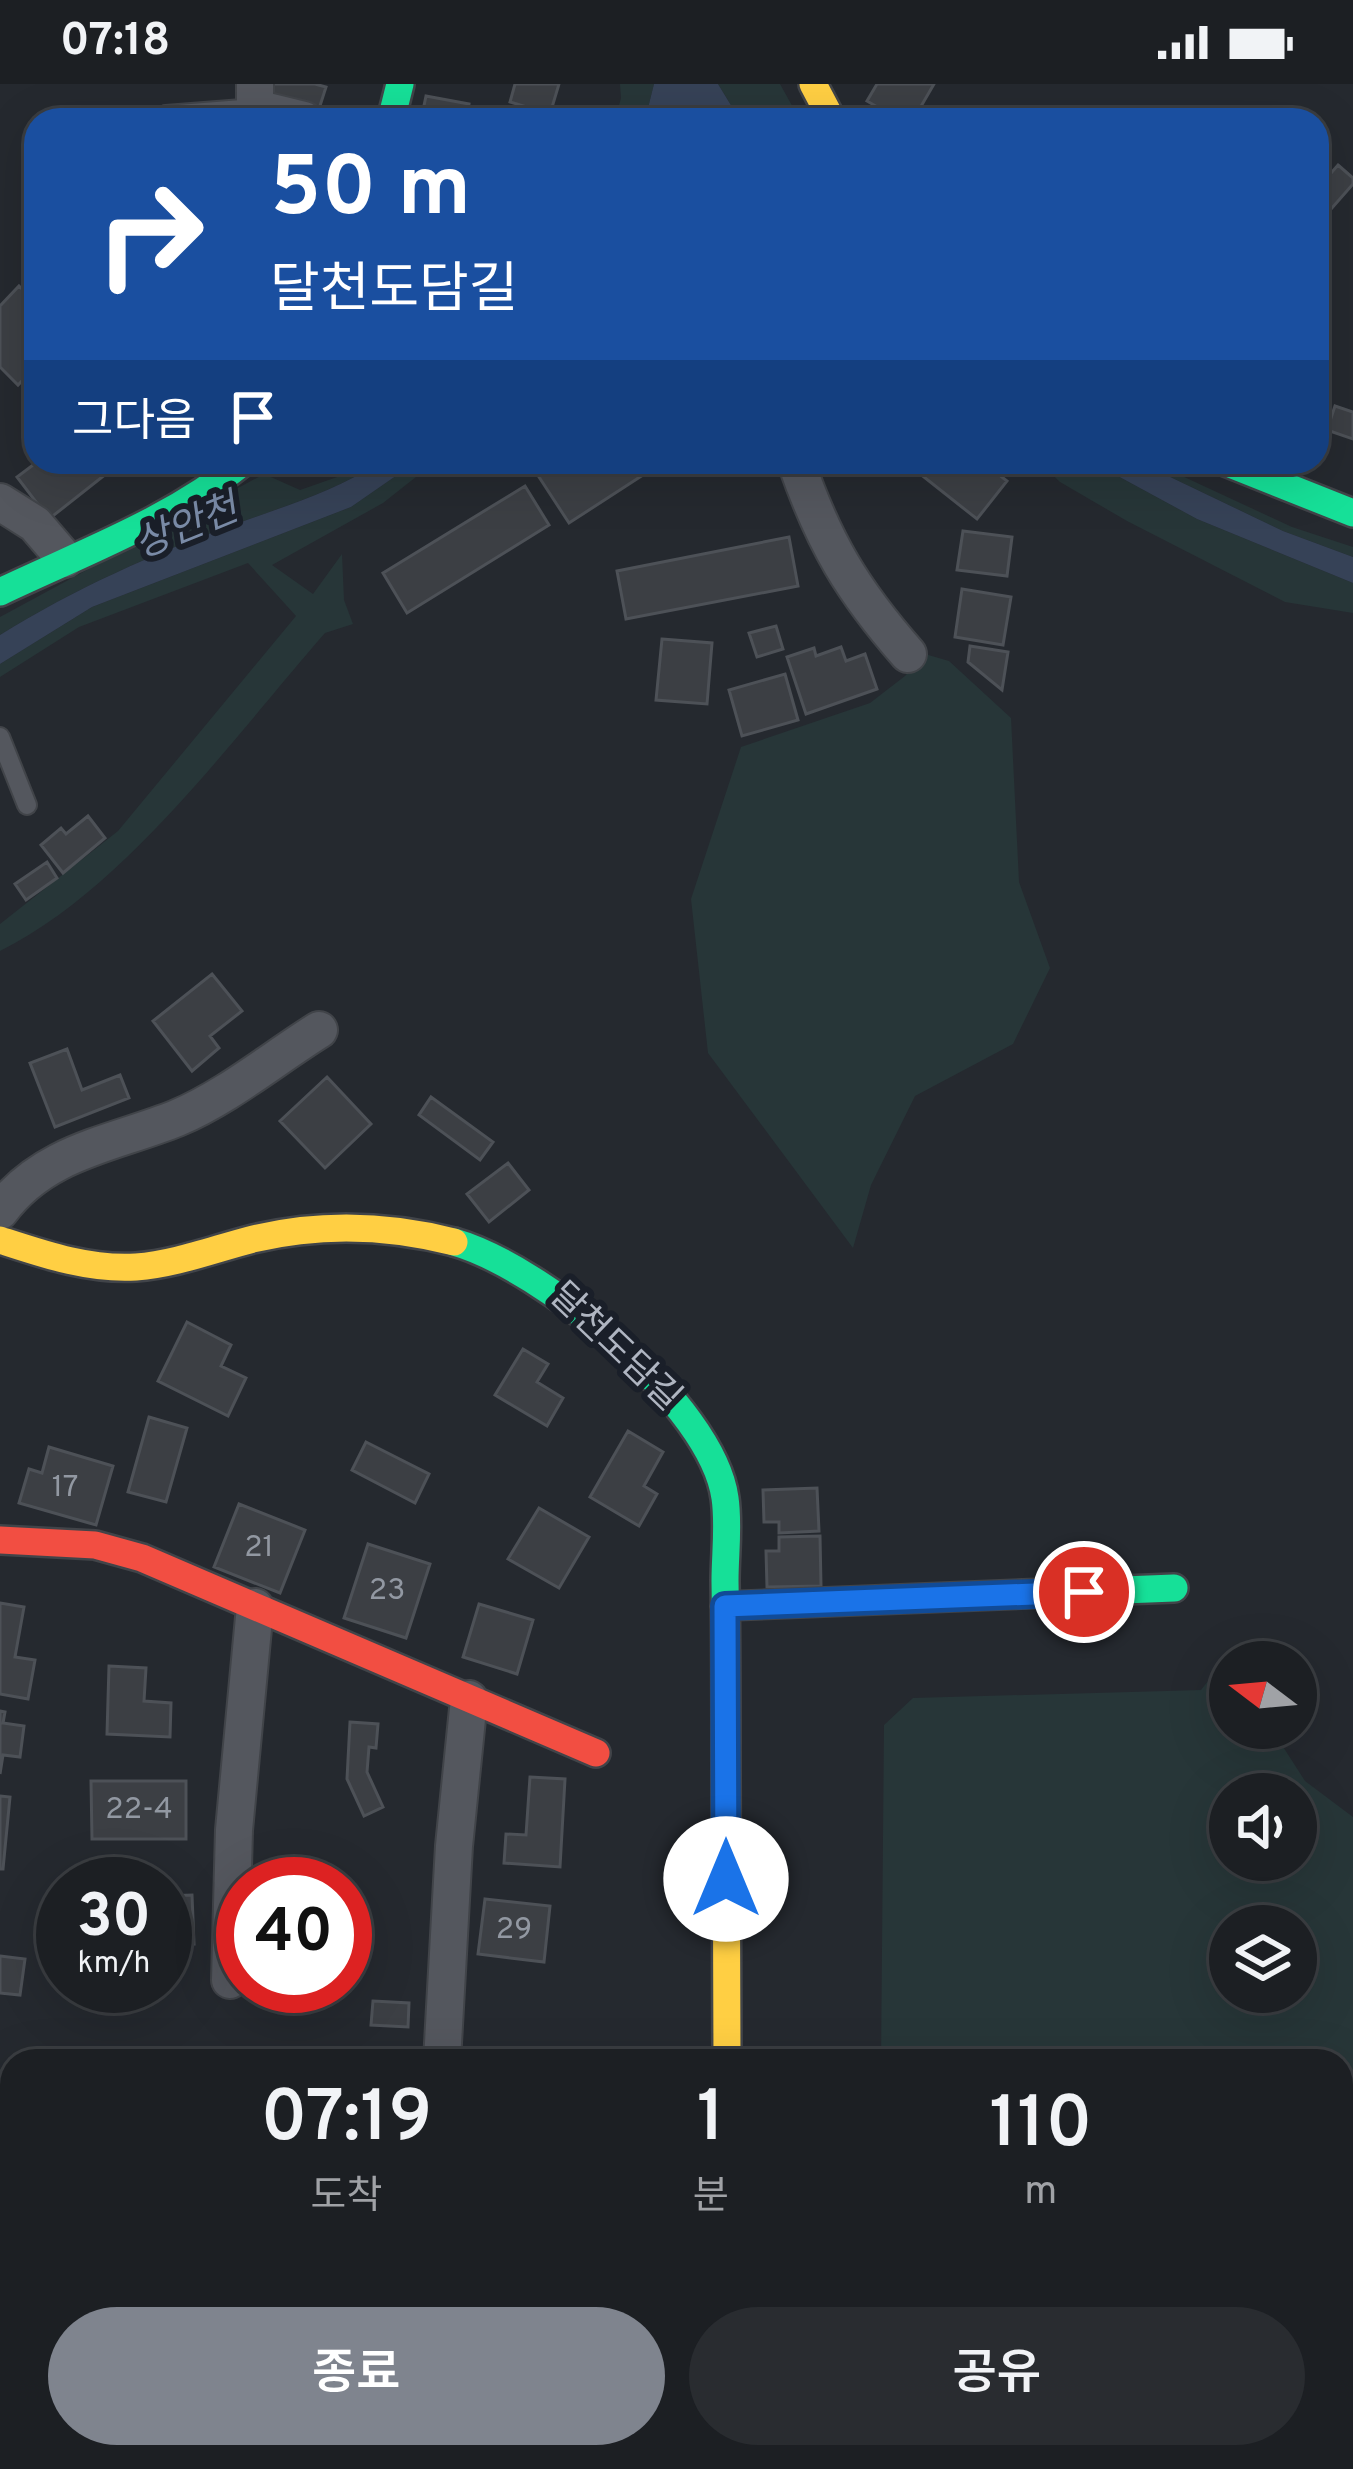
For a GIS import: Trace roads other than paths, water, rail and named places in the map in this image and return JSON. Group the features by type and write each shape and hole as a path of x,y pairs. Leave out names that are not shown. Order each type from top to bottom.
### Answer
{"street":[{"path":"0,592 184,505 230,474"},
{"path":"800,474 820,529 844,574 908,654"},
{"path":"1256,474 1353,512"},
{"path":"0,502 35,524 65,559"},
{"path":"0,1211 27,1182 55,1162 181,1116 319,1030"},
{"name":"달천도담길","path":"0,1240 94,1264 130,1267 329,1226 386,1228 443,1238 533,1274 582,1308 702,1438 718,1469 725,1497 727,2049"},
{"path":"0,1540 119,1550 596,1754"},
{"path":"725,1606 1174,1588"},
{"path":"233,1857 256,1607"},
{"path":"443,2049 454,1846 470,1699"}],"lane":[{"path":"199,108 255,96"},
{"path":"0,737 27,805"}],"water":[{"path":"654,84 718,84 733,108 648,108"},
{"path":"359,474 399,474 351,507 92,607 0,664 0,635 57,602 175,547"},
{"path":"1114,474 1164,474 1283,531 1353,557 1353,583 1197,519"}],"water label":[{"name":"상안천","path":"187,529"}]}
